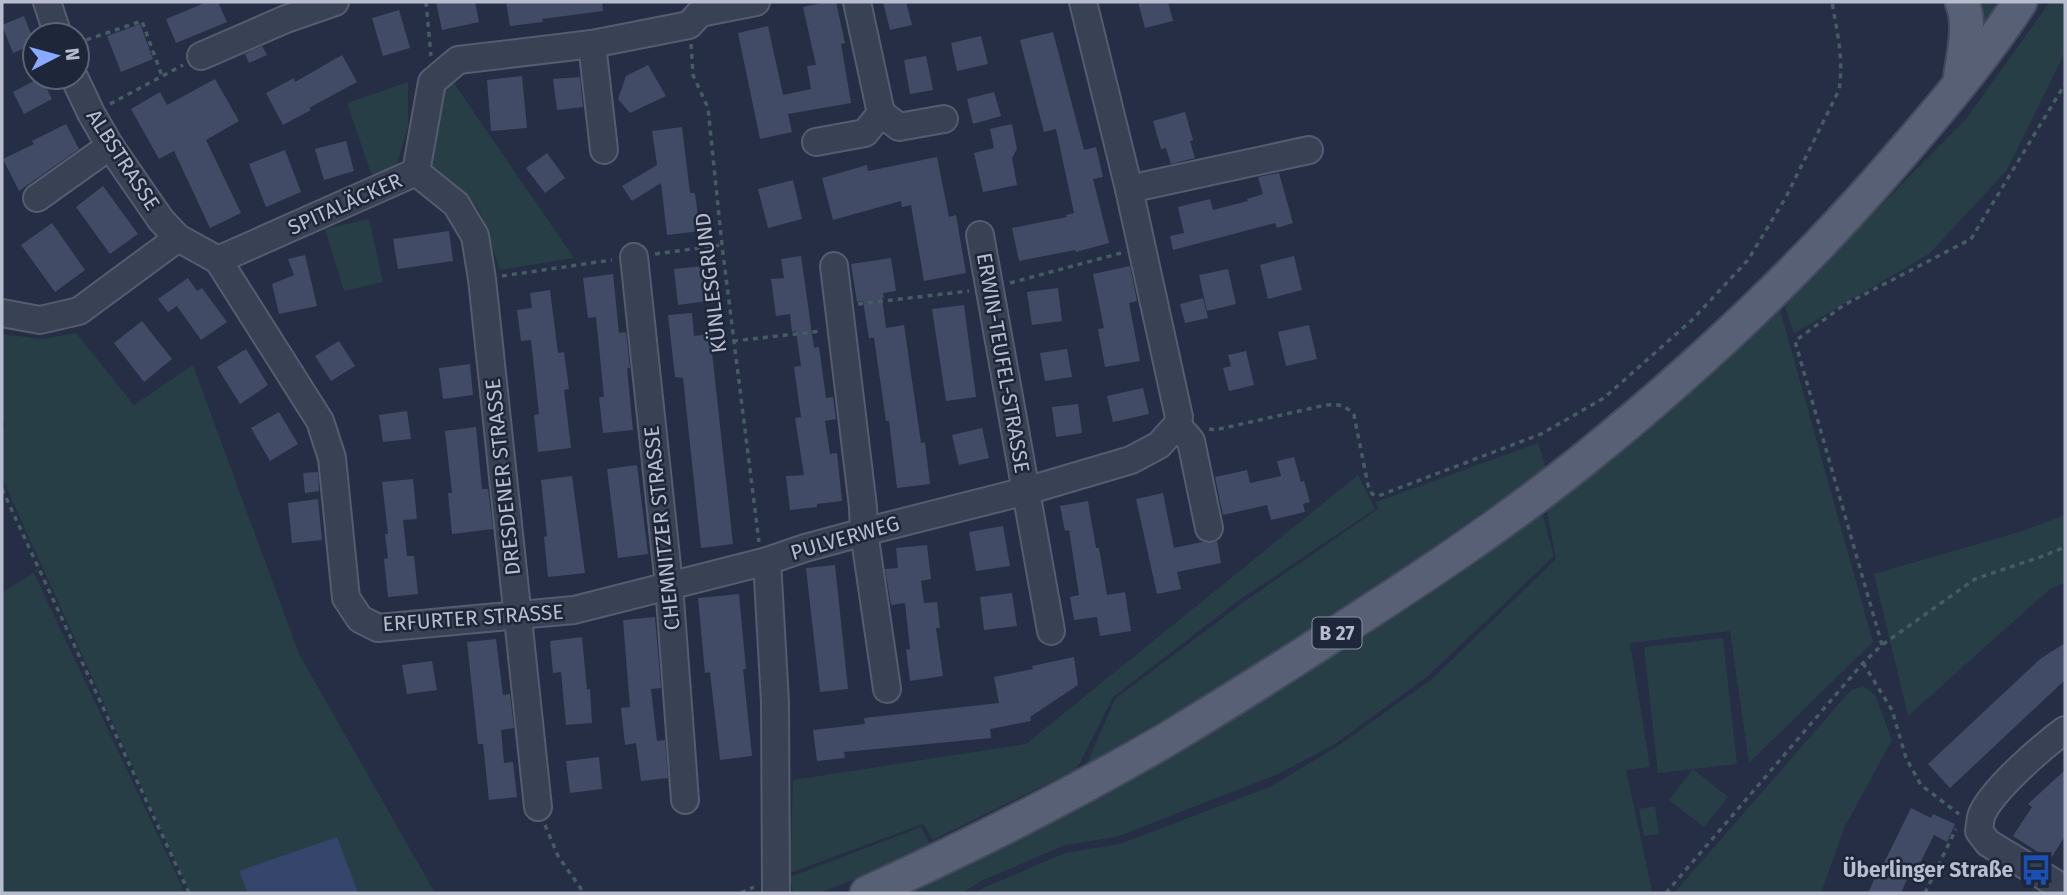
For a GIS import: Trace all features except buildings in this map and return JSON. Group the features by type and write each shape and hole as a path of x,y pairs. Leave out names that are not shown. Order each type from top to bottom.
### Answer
{"main road":[{"path":"1959,84 1966,39 1966,12 1962,2"},
{"name":"B 27","path":"867,893 944,858 1068,794 1162,742 1256,685 1419,580 1590,454 1684,375 1760,304 1849,214 1916,138 2020,2"}],"street":[{"path":"47,2 53,21"},
{"path":"201,56 296,8 335,2"},
{"path":"432,82 458,60 592,44 696,13 756,2"},
{"path":"858,2 881,113 899,127 944,119"},
{"path":"1083,2 1142,247 1174,391 1179,417 1177,425 1191,440 1209,528"},
{"path":"592,44 604,150"},
{"name":"SPITALÄCKER","path":"218,260 416,172 432,82"},
{"name":"ALBSTRASSE","path":"81,91 110,146 161,220 178,238"},
{"path":"816,142 865,133 881,113"},
{"path":"37,198 110,146"},
{"path":"1129,189 1309,150"},
{"name":"DRESDENER STRASSE","path":"416,172 456,204 475,236 482,279 538,807"},
{"name":"ERWIN-TEUFEL-STRASSE","path":"980,235 1051,631"},
{"path":"2,313 40,320 79,311 178,238 218,260"},
{"name":"CHEMNITZER STRASSE","path":"634,257 669,586 685,800"},
{"name":"ERFURTER STRASSE","path":"218,260 320,421 332,458 346,598 360,619 378,628 574,610 669,586 762,550"},
{"path":"834,267 864,532 887,689"},
{"name":"PULVERWEG","path":"775,885 775,702 762,550 805,548 1026,491 1131,460 1159,445 1177,425"},
{"path":"2065,730 2003,786 1971,824 1988,843 2065,889"}],"path":[{"path":"426,2 432,82"},
{"path":"1177,425 1215,430 1339,404 1349,408 1354,415 1368,485 1372,494 1378,496 1541,434 1604,398 1692,320 1748,260 1786,197 1839,90 1842,74 1841,51 1832,2"},
{"name":"KÜNLESGRUND","path":"696,13 694,75 708,108 733,341 762,550"},
{"path":"91,38 142,21 162,76"},
{"path":"91,113 201,56"},
{"path":"1882,645 1795,341 1844,305 1970,239 2065,84"},
{"path":"482,279 722,245"},
{"path":"733,341 990,289 1142,247"},
{"path":"2,489 189,893"},
{"path":"1666,893 1863,663 1882,645 1975,579 2065,547"},
{"path":"1863,663 1892,710 1906,758 1921,785 1971,824 1925,893"},
{"path":"538,807 558,856 584,893"}],"shaded area":[{"path":"1971,2 2001,2 1976,37"},
{"path":"2050,2 2065,2 2065,52 2007,170 1929,254 1794,333 1784,304 1966,119"},
{"path":"449,76 574,258 500,270 480,212 466,194 432,171 426,153 439,93"},
{"path":"408,82 408,127 397,164 375,185 347,103"},
{"path":"369,219 383,282 344,291 325,229"},
{"path":"1780,310 1873,642 1749,763 1730,631 1630,643 1650,767 1626,770 1652,891 1650,893 976,893 1065,853 1120,844 1272,786 1338,746 1432,679 1556,559 1546,507"},
{"path":"76,333 134,405 193,365 299,654 435,893 190,893 2,478 2,432 5,425 2,417 2,334 43,339"},
{"path":"1538,443 1546,468 1305,637 1087,764 1115,699 1245,601 1378,509 1376,502"},
{"path":"1358,475 1375,509 1239,600 1113,697 1077,769 933,840 923,824 790,873 793,780 1026,744"},
{"path":"1541,509 1554,556 1428,676 1335,744 1276,775 1116,837 1065,845 981,881 962,893 906,893"},
{"path":"2065,515 2065,583 2050,589 1908,716 1874,574 2019,532"},
{"path":"34,573 185,893 2,893 2,592"},
{"path":"1723,638 1737,764 1658,773 1644,647"},
{"path":"1863,686 1875,695 1892,740 1845,826 1821,893 1674,893 1851,690"},
{"path":"1693,769 1728,797 1704,827 1669,800"},
{"path":"1655,806 1659,834 1644,836 1639,809"},
{"path":"921,827 933,849 819,893 793,893 790,877"}],"water":[{"path":"337,837 358,893 248,893 239,871"}],"place":[{"name":"Überlinger Straße","path":"2036,870"}]}
